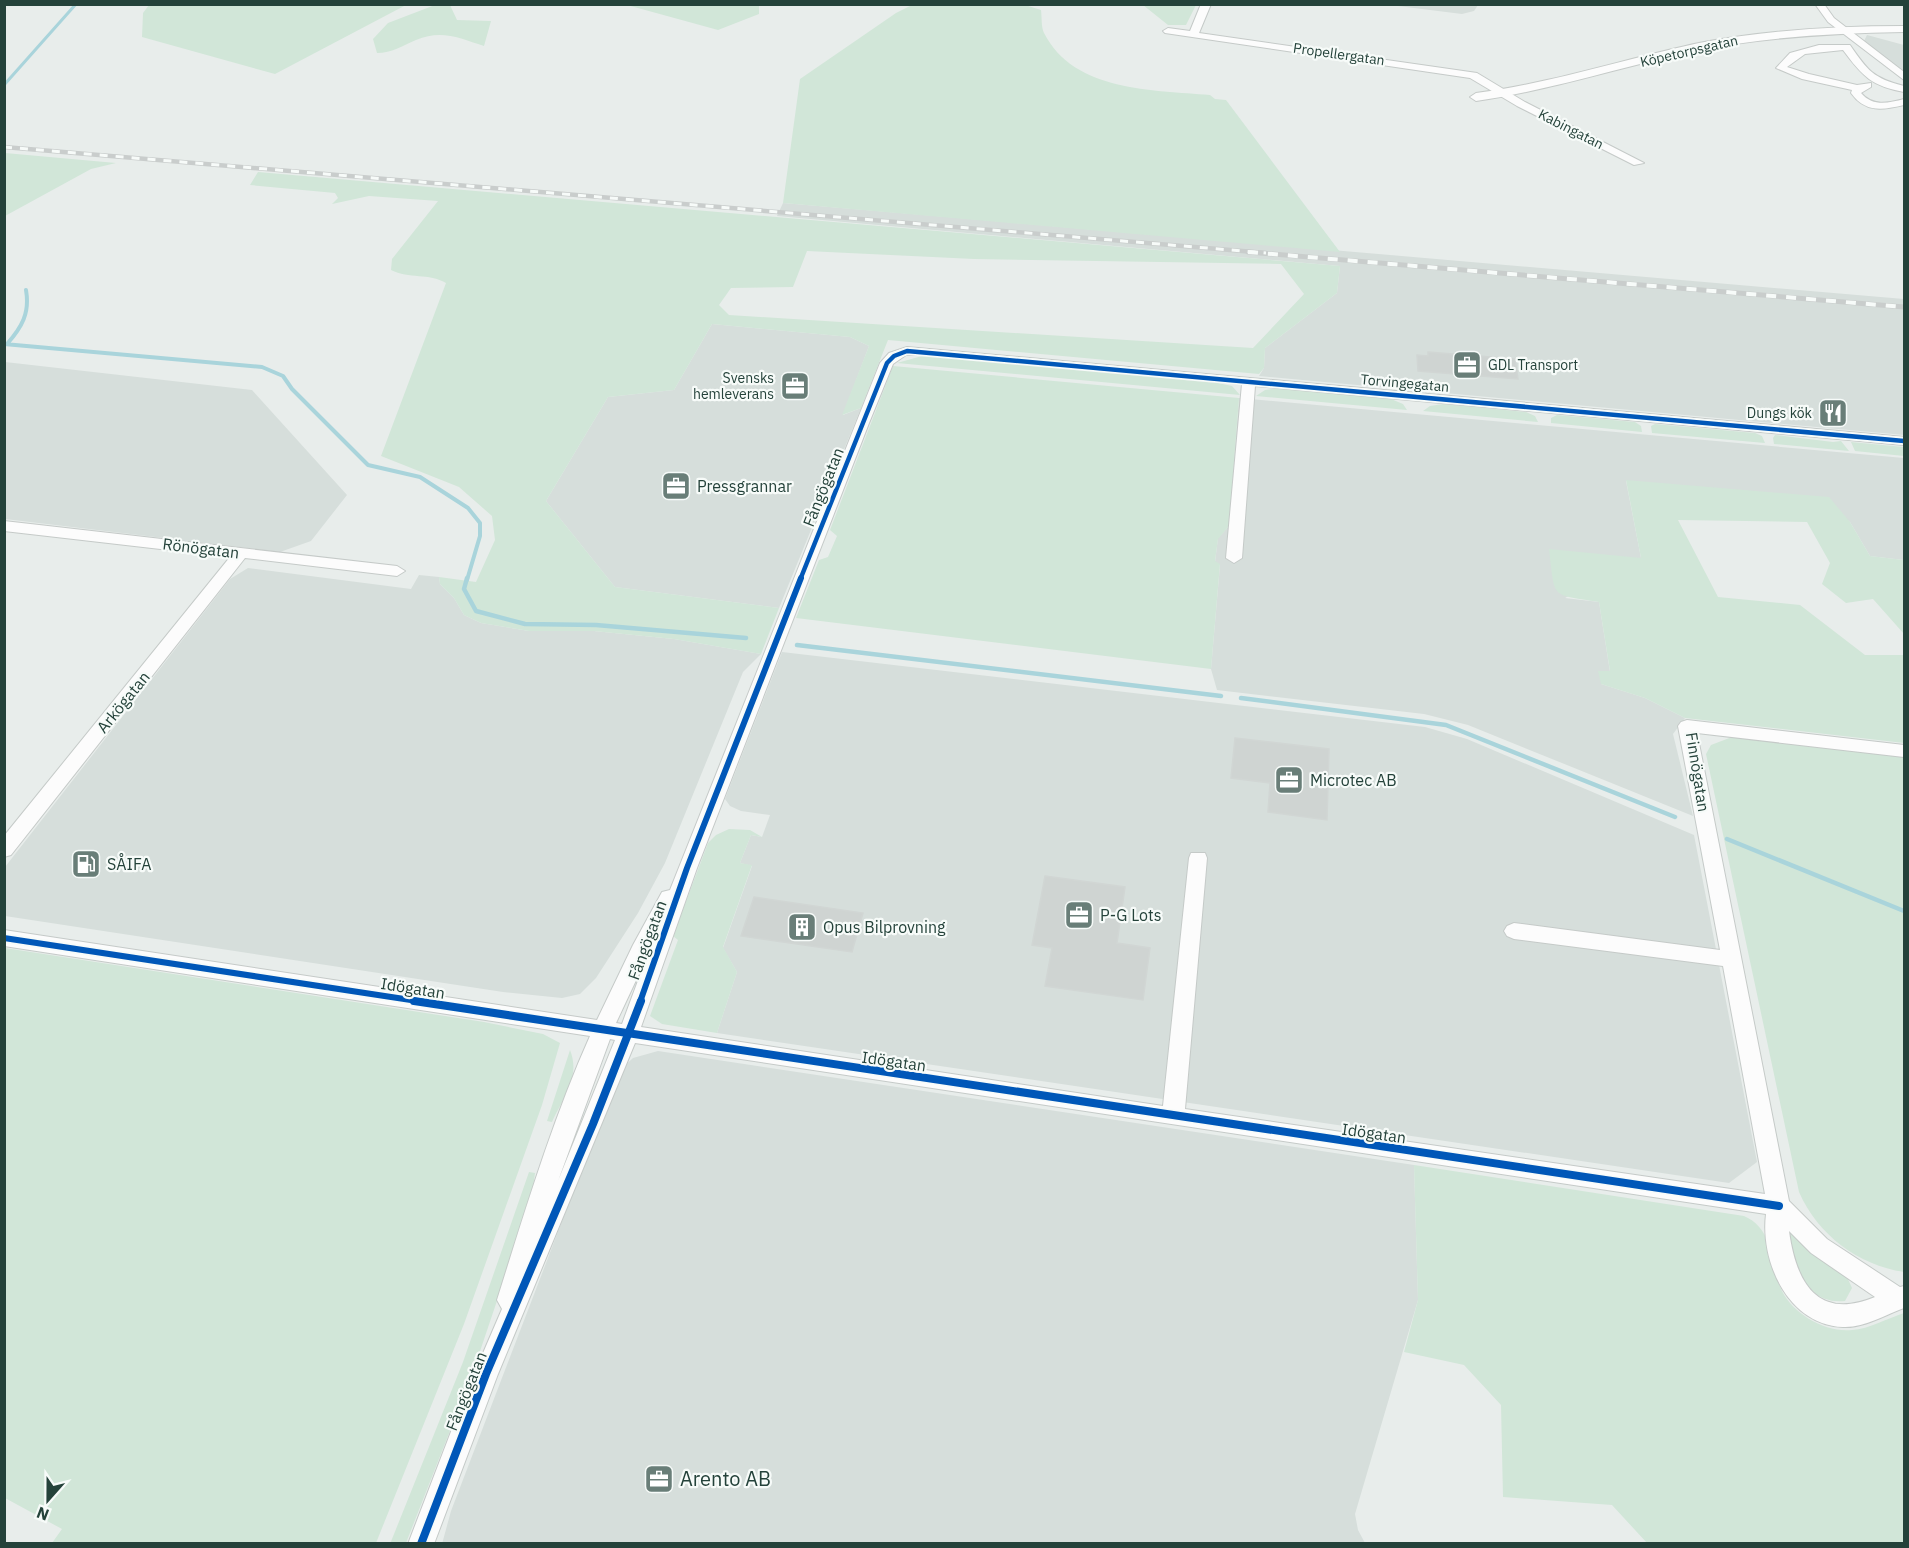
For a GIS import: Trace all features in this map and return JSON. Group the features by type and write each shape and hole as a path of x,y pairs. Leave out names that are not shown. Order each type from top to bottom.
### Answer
{"street":[{"path":"1193,34 1206,4"},
{"path":"1819,4 1831,20 1845,30 1903,84"},
{"name":"Köpetorpsgatan","path":"1476,97 1568,81 1720,43 1769,36 1845,30 1905,29"},
{"name":"Propellergatan","path":"1168,31 1450,69 1473,75 1504,93"},
{"path":"1878,82 1862,69 1846,47 1801,51 1787,58 1781,68 1806,78 1858,88 1878,82 1903,84"},
{"path":"1858,88 1856,93 1860,100 1882,108 1905,102"},
{"name":"Kabingatan","path":"1504,93 1638,163"},
{"name":"Torvingegatan","path":"902,351 1249,380 1905,441"},
{"name":"Fångögatan","path":"421,1544 486,1376 534,1266 626,1034 665,935 687,868 887,363 902,351"},
{"path":"1234,558 1249,380"},
{"name":"Rönögatan","path":"4,525 397,571"},
{"name":"Arkögatan","path":"4,850 241,553"},
{"name":"Finnögatan","path":"1901,1298 1844,1316 1816,1310 1804,1302 1794,1290 1785,1268 1775,1222 1779,1206 1688,726 1905,751"},
{"path":"1173,1117 1198,858"},
{"name":"Fångögatan","path":"486,1376 550,1168 602,1031 631,967 687,868"},
{"path":"1514,931 1732,958"},
{"name":"Idögatan","path":"4,938 602,1031 1779,1206"},
{"name":"Finnögatan","path":"1779,1206 1819,1246 1901,1298"}],"shaded area":[{"path":"1478,4 1474,11 1462,14 1390,5"},
{"path":"1867,35 1904,45 1904,72 1864,41"},
{"path":"783,203 1904,299 1904,435 1259,376 1264,368 1265,348 1337,293 1340,266 777,216"},
{"path":"712,324 850,337 869,346 843,415 861,408 779,608 615,587 546,501 608,397 674,390"},
{"path":"5,362 252,390 347,495 311,541 280,552 5,519"},
{"path":"1239,398 1904,458 1904,560 1870,556 1850,522 1626,481 1641,558 1565,598 1599,602 1610,672 1601,684 1645,698 1685,718 1673,734 1693,816 1468,725 1424,714 1217,690 1211,669 1220,565 1215,562 1218,538 1229,526"},
{"path":"248,568 411,589 419,575 439,577 440,584 454,598 464,615 481,623 529,631 594,631 674,639 761,654 743,672 665,863 638,913 596,978 580,994 562,998 503,992 5,916 5,867 230,579"},
{"path":"782,652 1425,727 1467,739 1694,835 1757,1162 1729,1183 717,1033 737,972 723,948 752,866 740,863 751,835 762,837 770,815 741,811 730,806 725,799"},
{"path":"658,1051 1414,1165 1418,1300 1355,1514 1358,1530 1365,1543 442,1544 451,1511 620,1070 633,1058"}],"green space":[{"path":"914,4 1025,5 1041,10 1043,31 1057,52 1075,67 1095,77 1140,89 1210,95 1215,99 1226,100 1340,252 783,203 800,79 896,13"},
{"path":"149,5 406,5 275,74 142,37 143,13"},
{"path":"435,5 450,5 457,20 491,21 484,46 450,36 434,35 377,53 373,39 388,23"},
{"path":"627,5 759,5 759,14 718,30"},
{"path":"1143,5 1196,5 1186,25 1168,25"},
{"path":"5,153 116,163 91,169 5,216"},
{"path":"258,172 1340,266 1337,293 1265,348 1264,368 1259,374 888,340 861,408 842,415 869,346 850,337 712,324 674,390 608,397 546,501 615,587 779,608 761,654 674,639 594,631 529,631 481,623 464,615 454,598 440,584 439,577 476,582 495,540 492,516 459,487 381,456 446,283 433,278 391,270 392,259 438,201 369,196 332,204 338,198 335,193 250,185","holes":["807,251 974,259 1281,264 1304,294 1253,348 729,315 719,305 731,288 793,287"]},
{"path":"922,356 1218,383 1232,386 1240,395 897,363"},
{"path":"893,366 1239,398 1229,526 1218,539 1215,561 1220,564 1211,669 796,618 819,560 828,557 837,536 830,530"},
{"path":"1278,388 1391,399 1403,404 1407,410 1256,396 1265,390"},
{"path":"1443,404 1526,412 1535,416 1538,422 1423,411 1430,406"},
{"path":"1557,415 1635,422 1641,426 1642,432 1551,423 1551,418"},
{"path":"1655,424 1755,433 1762,436 1765,443 1652,433 1651,426"},
{"path":"1775,435 1841,441 1849,451 1774,444"},
{"path":"1851,442 1904,447 1904,456 1855,451"},
{"path":"1626,480 1829,497 1850,522 1870,556 1904,560 1904,634 1873,599 1846,603 1822,584 1830,563 1807,522 1678,520 1718,597 1800,605 1865,655 1904,655 1904,743 1685,718 1645,698 1601,684 1598,671 1610,671 1599,602 1571,598 1558,592 1552,578 1549,549 1641,558"},
{"path":"1732,737 1904,756 1904,1272 1871,1263 1841,1246 1817,1222 1799,1192 1706,754 1711,745"},
{"path":"729,829 750,830 762,837 751,835 740,863 752,865 723,947 737,972 717,1033 662,1024 650,1016 678,940 673,936 708,843 716,835"},
{"path":"5,948 484,1022 543,1034 560,1043 542,1105 464,1324 376,1543 52,1543 62,1529 5,1498"},
{"path":"570,1050 573,1060 572,1078 552,1122 547,1121"},
{"path":"1414,1165 1744,1216 1754,1222 1766,1239 1778,1281 1787,1299 1811,1320 1832,1328 1852,1330 1872,1326 1904,1313 1904,1543 1647,1543 1612,1505 1503,1497 1501,1405 1464,1365 1404,1352 1418,1300"},
{"path":"529,1172 535,1173 532,1197 473,1372 406,1543 390,1544 463,1362"},
{"path":"1788,1226 1847,1277 1852,1288 1845,1301 1819,1296 1804,1280 1794,1256 1787,1232"}],"building":[{"name":"GDL Transport","path":"1428,352 1515,359 1518,379 1418,371 1417,355 1428,356"},
{"name":"Microtec AB","path":"1235,738 1329,749 1327,820 1268,812 1270,783 1231,778"},
{"name":"P-G Lots","path":"1045,876 1125,887 1117,943 1150,948 1143,1000 1045,986 1052,948 1032,945"},
{"name":"Opus Bilprovning","path":"754,897 863,913 852,952 741,936"}],"waterway":[{"path":"4,85 76,4"},
{"path":"7,344 24,319 27,306 26,290"},
{"path":"4,344 262,367 283,376 292,389 368,465 420,477 468,508 480,523 480,536 467,580"},
{"path":"467,578 464,589 476,611 525,624 596,625 746,638"},
{"path":"797,645 1221,696"},
{"path":"1241,698 1446,725 1675,817"},
{"path":"1727,839 1904,911"}],"railway":[{"path":"4,147 1266,253"},
{"path":"1248,252 1904,307"}],"cycle path":[{"path":"421,1544 486,1374 567,1187 643,997 687,868 862,423 887,363 894,356 907,351 922,351 1904,441"},
{"path":"4,938 1173,1117 1779,1206"}],"place":[{"name":"GDL Transport","path":"1467,365"},
{"name":"Svensks hemleverans","path":"795,386"},
{"name":"Dungs kök","path":"1833,413"},
{"name":"Pressgrannar","path":"676,486"},
{"name":"Microtec AB","path":"1289,780"},
{"name":"SÅIFA","path":"86,864"},
{"name":"P-G Lots","path":"1079,915"},
{"name":"Opus Bilprovning","path":"802,927"},
{"name":"Arento AB","path":"659,1479"}]}
